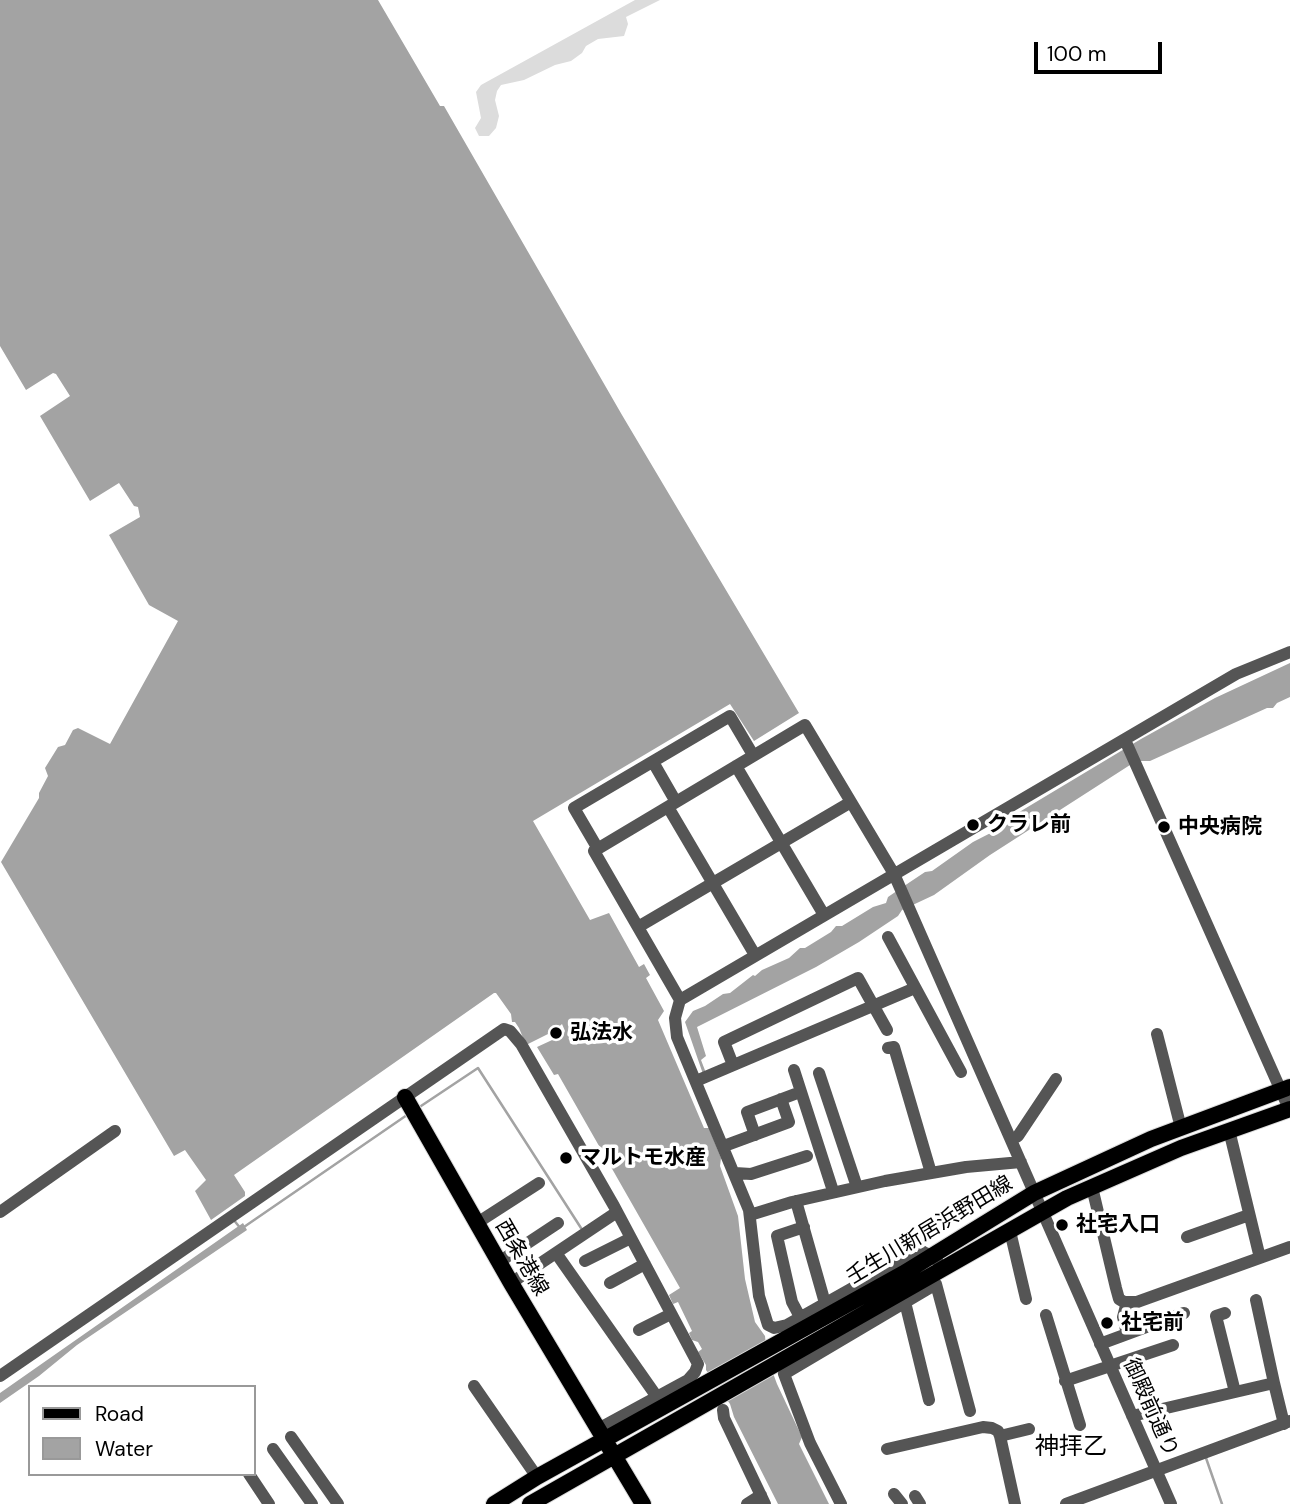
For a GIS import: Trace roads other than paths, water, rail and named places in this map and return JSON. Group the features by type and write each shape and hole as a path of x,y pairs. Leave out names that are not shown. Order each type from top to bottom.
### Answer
{"main road":[{"name":"壬生川新居浜野田線","path":"494,1504 601,1434 704,1373 773,1347 911,1285 931,1256 1034,1193 1100,1161 1285,1088"},
{"name":"西条港線","path":"405,1097 601,1434"},
{"name":"壬生川新居浜野田線","path":"530,1504 614,1456 722,1403 773,1364 1043,1212 1181,1148 1290,1110"},
{"path":"601,1434 640,1503"}],"street":[{"path":"680,1000 824,915 896,878 1127,742 1236,674 1290,652"},
{"path":"598,849 574,808 730,716 753,755 672,805 598,849 594,851 680,1000 675,1027 750,1215 759,1296 768,1325 780,1328 920,1250 948,1266"},
{"name":"御殿前通り","path":"753,755 805,724 896,878 1171,1504"},
{"path":"1127,742 1285,1088 1290,1110"},
{"path":"653,762 713,883 755,955"},
{"path":"736,766 824,915"},
{"path":"638,927 851,802"},
{"path":"888,937 958,1066 973,1053"},
{"path":"733,1065 724,1042 858,978 887,1030"},
{"path":"696,1081 915,988"},
{"path":"0,1376 502,1030 510,1031 520,1044 617,1212 704,1373 692,1376 601,1434"},
{"path":"1157,1034 1181,1128"},
{"path":"888,1048 894,1047 931,1173"},
{"path":"794,1070 834,1191"},
{"path":"819,1073 857,1187"},
{"path":"1011,1140 1018,1136 1056,1079"},
{"path":"754,1135 747,1111 795,1094"},
{"path":"724,1146 789,1122 781,1099"},
{"path":"1229,1130 1260,1258"},
{"path":"0,1212 115,1131"},
{"path":"735,1172 751,1174 807,1156"},
{"path":"750,1215 834,1191 966,1167 1021,1162"},
{"path":"477,1223 538,1182"},
{"path":"1092,1187 1119,1299 1127,1303 1137,1302 1290,1247"},
{"path":"796,1201 825,1303"},
{"path":"511,1283 617,1212"},
{"path":"1187,1237 1250,1215"},
{"path":"499,1262 558,1223"},
{"path":"800,1317 792,1302 777,1236 804,1227"},
{"path":"1010,1231 1026,1299"},
{"path":"585,1261 631,1238"},
{"path":"556,1253 657,1397"},
{"path":"610,1283 645,1264"},
{"path":"929,1399 905,1302 911,1285 936,1284 970,1411"},
{"path":"1066,1504 1287,1422 1274,1382 1256,1300"},
{"path":"841,1504 810,1443 784,1374 905,1302"},
{"path":"1127,1303 1123,1317 1127,1334"},
{"path":"1100,1344 1184,1313"},
{"path":"1225,1313 1216,1316 1235,1392"},
{"path":"639,1330 671,1314"},
{"path":"1046,1315 1080,1425"},
{"path":"1065,1381 1111,1368 1173,1345"},
{"path":"1132,1416 1274,1382"},
{"path":"474,1386 537,1477"},
{"path":"722,1403 724,1418 763,1500 747,1504"},
{"path":"887,1449 983,1427 992,1428 998,1431 1000,1436 1015,1504"},
{"path":"1000,1436 1029,1429"},
{"path":"290,1437 338,1504"},
{"path":"273,1449 312,1504"},
{"path":"249,1476 269,1504"}],"water":[{"path":"0,0 378,0 440,106 444,106 622,415 799,713 754,741 730,704 533,821 590,920 609,913 639,967 644,964 650,975 646,978 664,1011 658,1020 704,1128 709,1128 721,1158 720,1166 738,1216 745,1279 755,1322 765,1336 767,1357 802,1437 799,1444 829,1504 778,1504 730,1404 706,1370 698,1352 702,1349 698,1342 692,1340 689,1333 692,1331 678,1302 673,1304 669,1295 680,1288 558,1074 554,1075 537,1047 563,1035 565,1031 562,1024 526,1045 519,1028 512,1022 511,1014 494,993 234,1175 245,1196 211,1220 195,1191 206,1180 185,1150 174,1156 1,862 39,798 48,776 45,768 58,747 65,745 73,730 78,728 110,744 178,621 149,605 109,535 140,517 138,507 134,506 119,483 90,501 40,416 70,396 56,374 53,373 26,390 0,346"},
{"path":"1290,663 1290,697 1273,708 1267,708 1150,761 1130,765 990,855 934,895 902,910 898,916 859,942 816,967 697,1027 706,1056 701,1060 706,1073 703,1074 685,1022 693,1011 723,994 730,993 762,970 789,958 800,948 805,948 831,932 836,926 842,926 873,907 886,903 888,897 925,872 932,871 973,842 1014,821 1016,814 1141,739 1215,698"},
{"path":"243,1223 247,1230 77,1345 0,1403 0,1393"}],"waterway":[{"path":"418,1108 478,1068 581,1228"},
{"path":"233,1219 241,1229 407,1115"},
{"path":"1206,1458 1222,1504"}],"place":[{"name":"クラレ前","path":"973,825"},
{"name":"中央病院","path":"1164,827"},
{"name":"弘法水","path":"556,1033"},
{"name":"マルトモ水産","path":"566,1158"},
{"name":"社宅入口","path":"1062,1225"},
{"name":"社宅前","path":"1107,1323"}],"district":[{"name":"神拝乙","path":"1071,1448"}]}
